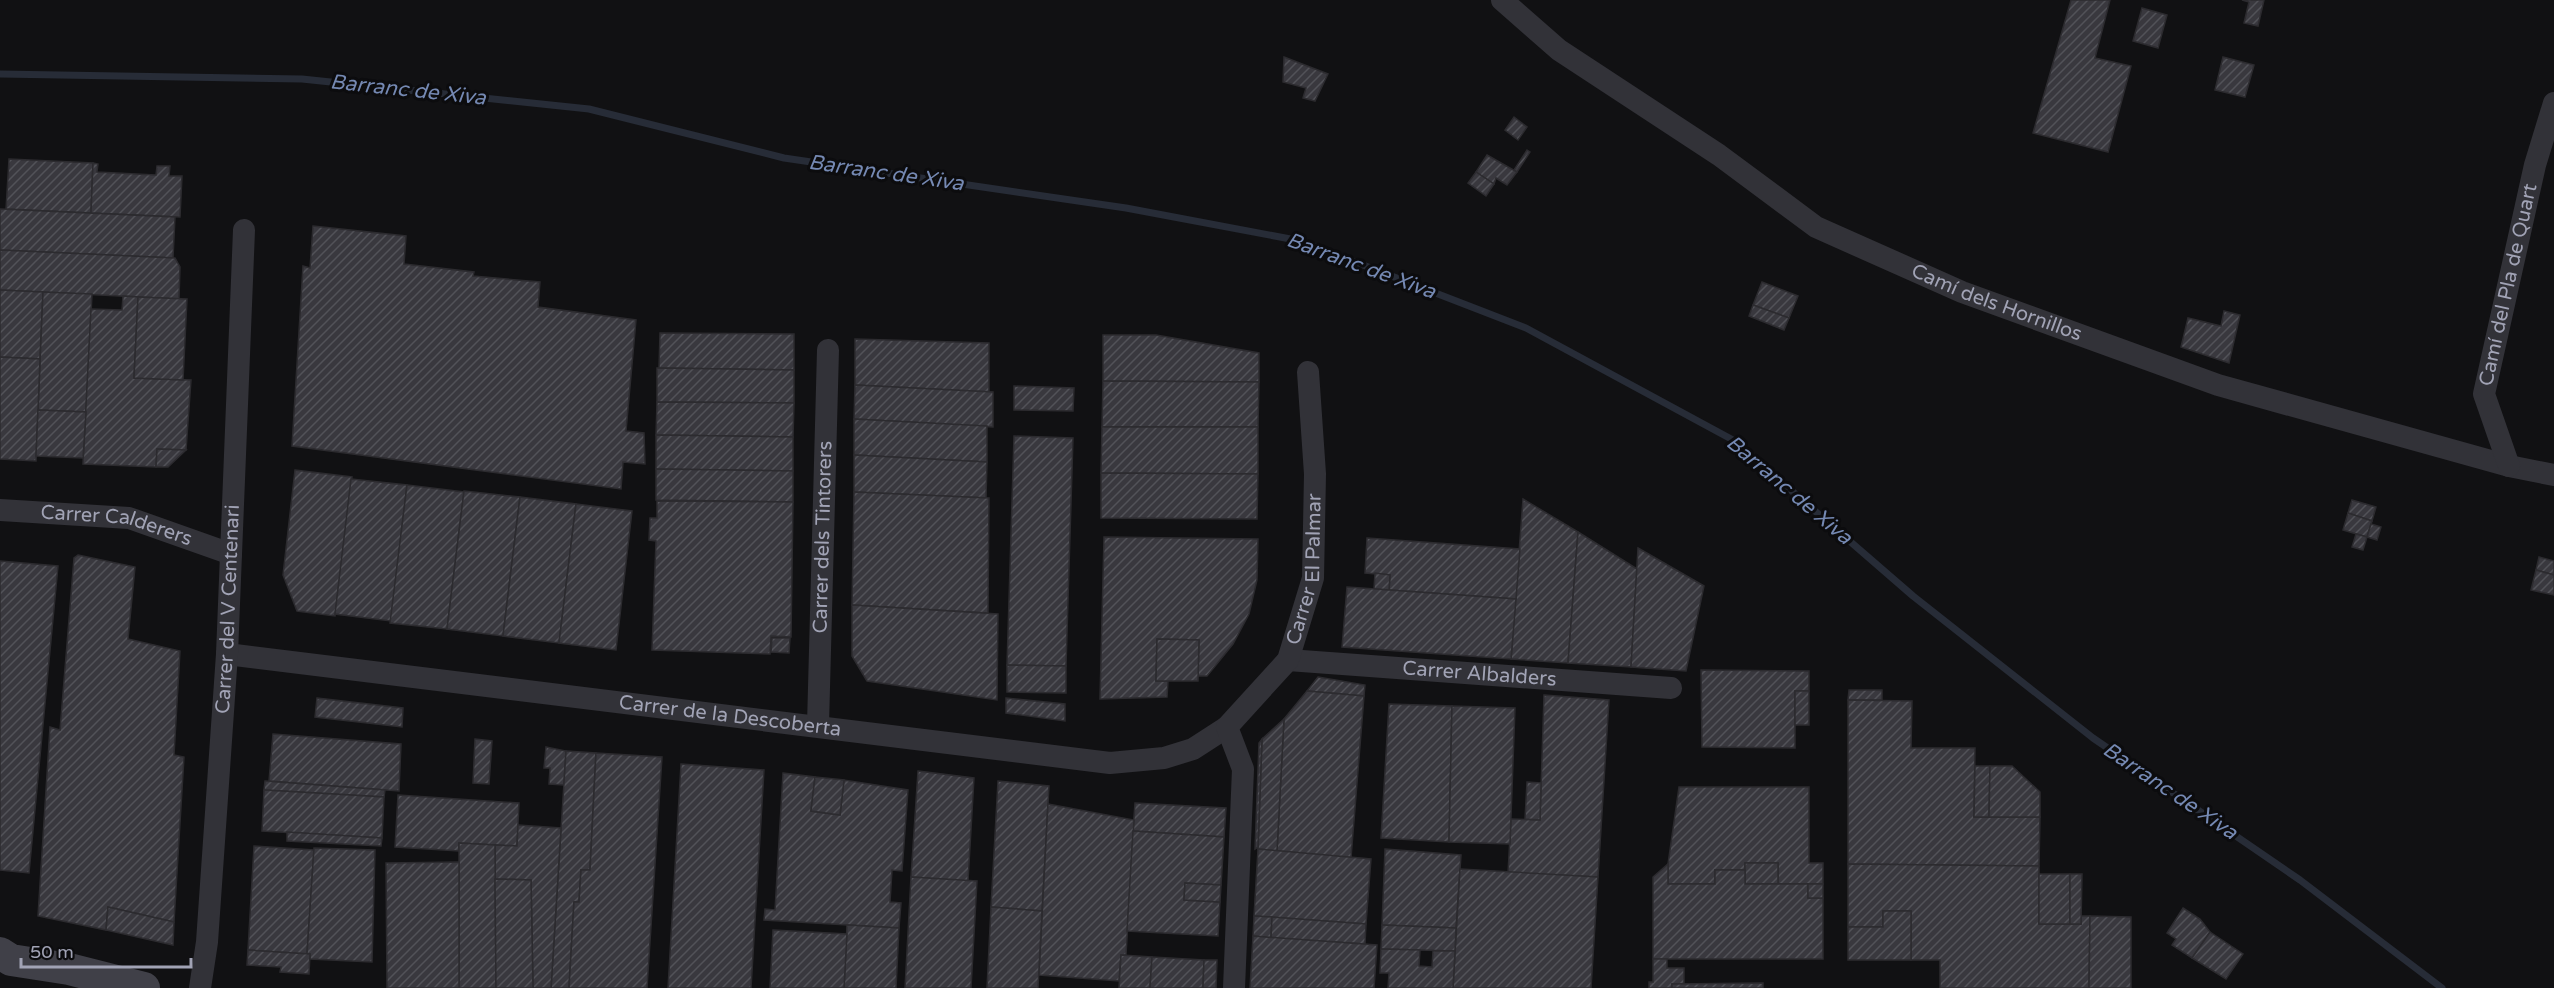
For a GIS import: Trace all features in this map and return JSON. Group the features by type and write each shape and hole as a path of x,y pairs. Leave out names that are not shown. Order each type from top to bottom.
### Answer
{"street":[{"name":"Camí dels Hornillos","path":"1502,0 1560,50 1719,155 1816,227 1962,292 2218,385 2509,466 2554,475"},
{"name":"Camí del Pla de Quart","path":"2509,466 2484,394 2535,165 2554,103"},
{"name":"Carrer del V Centenari","path":"200,988 207,942 227,654 244,230"},
{"name":"Carrer dels Tintorers","path":"818,725 828,350"},
{"name":"Carrer El Palmar","path":"1227,727 1288,660 1313,578 1315,474 1308,372"},
{"name":"Carrer Calderers","path":"0,510 129,518 231,554"},
{"name":"Carrer de la Descoberta","path":"227,654 818,725 1110,763 1174,755 1192,749 1227,727"},
{"name":"Carrer Albalders","path":"1288,660 1671,688"},
{"path":"1227,727 1243,769 1234,988"},
{"path":"4,959 69,969 144,988"}],"building":[{"path":"2071,0 2110,0 2095,58 2131,66 2108,152 2033,133"},
{"path":"2242,0 2264,0 2258,26 2244,23 2249,2"},
{"path":"2142,8 2167,15 2158,48 2133,41"},
{"path":"1284,57 1328,74 1315,101 1303,98 1306,88 1283,82"},
{"path":"2223,57 2254,65 2245,97 2215,90"},
{"path":"1514,117 1527,127 1518,140 1505,130"},
{"path":"1527,150 1530,152 1517,172 1514,170"},
{"path":"1487,155 1517,172 1507,185 1496,178 1494,184 1476,172"},
{"path":"9,159 93,163 91,213 6,209"},
{"path":"93,163 98,164 97,172 156,175 157,166 170,166 169,176 182,176 180,217 91,213"},
{"path":"1476,172 1494,184 1486,196 1468,183"},
{"path":"0,209 175,217 173,258 0,250"},
{"path":"313,226 406,236 404,264 474,272 473,276 540,282 538,307 636,320 626,431 644,433 645,464 623,462 621,489 292,446 303,266 310,268"},
{"path":"0,250 175,258 180,267 179,299 0,290"},
{"path":"1762,282 1798,296 1789,318 1753,305"},
{"path":"0,290 43,292 40,359 0,357"},
{"path":"43,292 92,294 86,412 38,410"},
{"path":"123,296 138,297 134,378 191,380 186,450 157,449 156,467 83,464 91,309 122,310"},
{"path":"138,297 187,299 183,380 134,378"},
{"path":"1753,305 1789,318 1784,330 1749,316"},
{"path":"2224,311 2240,315 2229,363 2181,347 2188,318 2221,326"},
{"path":"660,333 794,334 794,370 659,368"},
{"path":"1103,335 1156,335 1259,353 1259,382 1103,381"},
{"path":"855,339 989,343 989,392 855,385"},
{"path":"0,357 40,359 36,461 0,459"},
{"path":"657,368 794,370 794,403 657,402"},
{"path":"1103,381 1259,382 1258,427 1102,427"},
{"path":"855,385 993,392 993,427 854,419"},
{"path":"1014,386 1074,388 1073,411 1014,410"},
{"path":"657,402 794,403 793,437 656,435"},
{"path":"38,410 86,412 83,458 36,456"},
{"path":"854,419 987,426 987,462 854,455"},
{"path":"1102,427 1258,427 1258,474 1101,473"},
{"path":"656,435 793,437 793,471 656,469"},
{"path":"1014,436 1073,438 1066,666 1007,665"},
{"path":"157,449 186,450 168,467 156,467"},
{"path":"854,455 987,462 986,498 854,492"},
{"path":"656,469 793,471 793,502 656,500"},
{"path":"295,470 352,477 335,616 297,611 283,575"},
{"path":"1101,473 1258,474 1257,519 1101,518"},
{"path":"351,479 407,485 391,621 335,614"},
{"path":"407,485 464,492 447,629 390,623"},
{"path":"464,491 520,497 503,636 447,629"},
{"path":"854,492 989,498 988,613 852,605"},
{"path":"520,497 576,504 559,643 503,636"},
{"path":"1523,499 1578,532 1568,663 1511,659"},
{"path":"2352,500 2376,507 2372,521 2348,513"},
{"path":"657,501 793,502 791,637 771,636 770,654 652,650 656,541 649,540 650,518 657,518"},
{"path":"576,504 632,511 616,650 559,643"},
{"path":"2348,513 2372,521 2367,537 2343,530"},
{"path":"2371,524 2381,527 2377,540 2367,537"},
{"path":"1578,532 1637,569 1631,667 1568,663"},
{"path":"2356,534 2367,537 2363,550 2352,547"},
{"path":"1104,537 1258,539 1257,580 1249,614 1233,644 1207,676 1198,676 1199,640 1157,639 1156,681 1168,681 1167,697 1100,699"},
{"path":"1367,538 1520,549 1516,599 1389,590 1390,575 1365,573"},
{"path":"1638,548 1704,586 1686,671 1631,667"},
{"path":"78,555 135,567 128,639 180,651 174,755 184,757 174,922 108,907 106,930 38,916 50,727 60,730 74,558"},
{"path":"2539,557 2554,561 2554,575 2536,570"},
{"path":"0,561 58,566 29,873 0,870"},
{"path":"2536,570 2554,575 2554,595 2531,590"},
{"path":"1375,573 1390,575 1389,590 1374,589"},
{"path":"1347,587 1516,599 1511,659 1342,647"},
{"path":"852,605 998,614 997,700 867,681 852,656"},
{"path":"772,638 790,638 789,653 771,652"},
{"path":"1157,639 1199,640 1198,681 1156,681"},
{"path":"1007,665 1066,666 1066,693 1007,692"},
{"path":"1701,670 1809,671 1809,691 1795,691 1795,748 1702,747"},
{"path":"1318,677 1365,685 1364,696 1307,691"},
{"path":"1849,690 1882,690 1882,700 1848,700"},
{"path":"1307,691 1364,696 1351,858 1277,851 1284,719"},
{"path":"1795,691 1809,691 1809,725 1795,725"},
{"path":"1544,695 1609,700 1598,877 1508,873 1511,819 1540,820"},
{"path":"317,698 403,708 402,727 315,717"},
{"path":"1006,698 1065,704 1065,721 1006,713"},
{"path":"1848,700 1912,701 1911,748 1975,748 1974,817 2040,817 2039,866 1848,864"},
{"path":"1389,704 1452,706 1449,842 1381,838"},
{"path":"1452,706 1515,708 1510,844 1449,842"},
{"path":"1284,719 1277,851 1258,849 1262,739"},
{"path":"273,734 401,744 399,791 269,781"},
{"path":"475,739 492,741 489,784 473,783"},
{"path":"1262,739 1258,847 1255,849 1259,743"},
{"path":"546,747 566,751 564,785 549,784 550,768 544,768"},
{"path":"566,751 596,753 590,870 581,870 579,902 574,902 569,988 551,988"},
{"path":"596,753 662,757 647,988 569,988 574,902 579,902 581,870 590,870"},
{"path":"681,764 764,770 751,988 668,988"},
{"path":"1975,766 1990,766 1989,817 1974,817"},
{"path":"1990,766 2012,766 2040,792 2040,817 1989,817"},
{"path":"918,771 974,778 968,881 911,877"},
{"path":"783,773 815,777 811,811 840,815 844,780 908,790 902,871 892,870 890,902 901,903 899,928 764,920 765,909 775,910"},
{"path":"815,777 844,780 840,815 811,811"},
{"path":"265,781 385,790 384,797 264,790"},
{"path":"998,781 1049,786 1042,911 991,907"},
{"path":"1527,782 1541,783 1540,820 1525,819"},
{"path":"1679,787 1809,787 1809,863 1823,863 1823,884 1778,884 1778,863 1745,863 1745,870 1715,870 1715,884 1668,884 1668,864"},
{"path":"264,790 384,797 382,838 262,831"},
{"path":"398,795 519,803 517,846 459,843 459,851 395,847"},
{"path":"1135,803 1226,808 1224,837 1133,831"},
{"path":"1048,804 1134,820 1126,955 1121,955 1119,981 1039,975"},
{"path":"518,825 561,828 551,988 533,988 531,880 495,879 495,845 517,846"},
{"path":"1133,831 1224,837 1221,885 1185,883 1184,900 1220,902 1218,936 1127,931"},
{"path":"287,832 382,838 381,846 287,841"},
{"path":"459,843 495,845 496,988 459,988"},
{"path":"254,846 314,850 307,954 248,950"},
{"path":"314,848 375,850 372,962 310,959 310,954 307,954"},
{"path":"1258,849 1371,859 1366,924 1254,916"},
{"path":"1385,849 1461,855 1456,928 1382,925"},
{"path":"459,862 459,988 387,988 386,863"},
{"path":"1745,863 1778,863 1778,884 1745,884"},
{"path":"1668,864 1668,884 1715,884 1715,870 1745,870 1745,884 1808,884 1808,898 1823,898 1823,959 1653,959 1653,877"},
{"path":"1848,864 2039,866 2039,924 2081,924 2081,916 2090,916 2089,988 1940,988 1940,960 1911,960 1911,911 1883,911 1883,927 1848,927"},
{"path":"1460,869 1598,877 1591,988 1453,988"},
{"path":"2039,874 2070,874 2070,924 2039,924"},
{"path":"2070,874 2082,874 2081,924 2070,924"},
{"path":"911,877 977,881 971,988 905,988"},
{"path":"495,879 531,880 533,988 496,988"},
{"path":"1185,883 1221,885 1220,902 1184,900"},
{"path":"1808,884 1823,884 1823,898 1808,898"},
{"path":"108,907 174,922 173,945 106,930"},
{"path":"991,907 1042,911 1038,988 987,988"},
{"path":"2183,908 2200,919 2210,932 2192,958 2172,945 2176,939 2167,933"},
{"path":"1883,911 1911,911 1911,960 1848,960 1848,927 1883,927"},
{"path":"1254,916 1272,917 1271,938 1253,936"},
{"path":"2090,916 2131,917 2131,988 2089,988"},
{"path":"1272,917 1366,924 1365,944 1271,938"},
{"path":"847,925 899,928 896,988 844,988"},
{"path":"1382,925 1456,928 1455,951 1381,949"},
{"path":"773,930 847,934 844,988 770,988"},
{"path":"2210,932 2243,954 2226,979 2192,958"},
{"path":"1253,936 1377,945 1374,988 1250,988"},
{"path":"1381,949 1420,950 1419,966 1432,967 1433,951 1455,951 1453,988 1388,988 1389,973 1380,973"},
{"path":"248,950 310,954 309,974 280,972 281,967 247,965"},
{"path":"1121,955 1152,957 1150,988 1119,988"},
{"path":"1152,957 1204,960 1203,988 1150,988"},
{"path":"1653,959 1667,959 1667,968 1684,968 1684,984 1672,984 1672,988 1649,988 1649,982 1653,982"},
{"path":"1204,960 1217,960 1216,988 1203,988"},
{"path":"1763,983 1763,988 1672,988 1672,984"}],"waterway":[{"name":"Barranc de Xiva","path":"0,74 302,79 589,109 784,158 1126,208 1301,241 1526,328 1733,440 1913,596 2093,738 2300,880 2442,988"}]}
